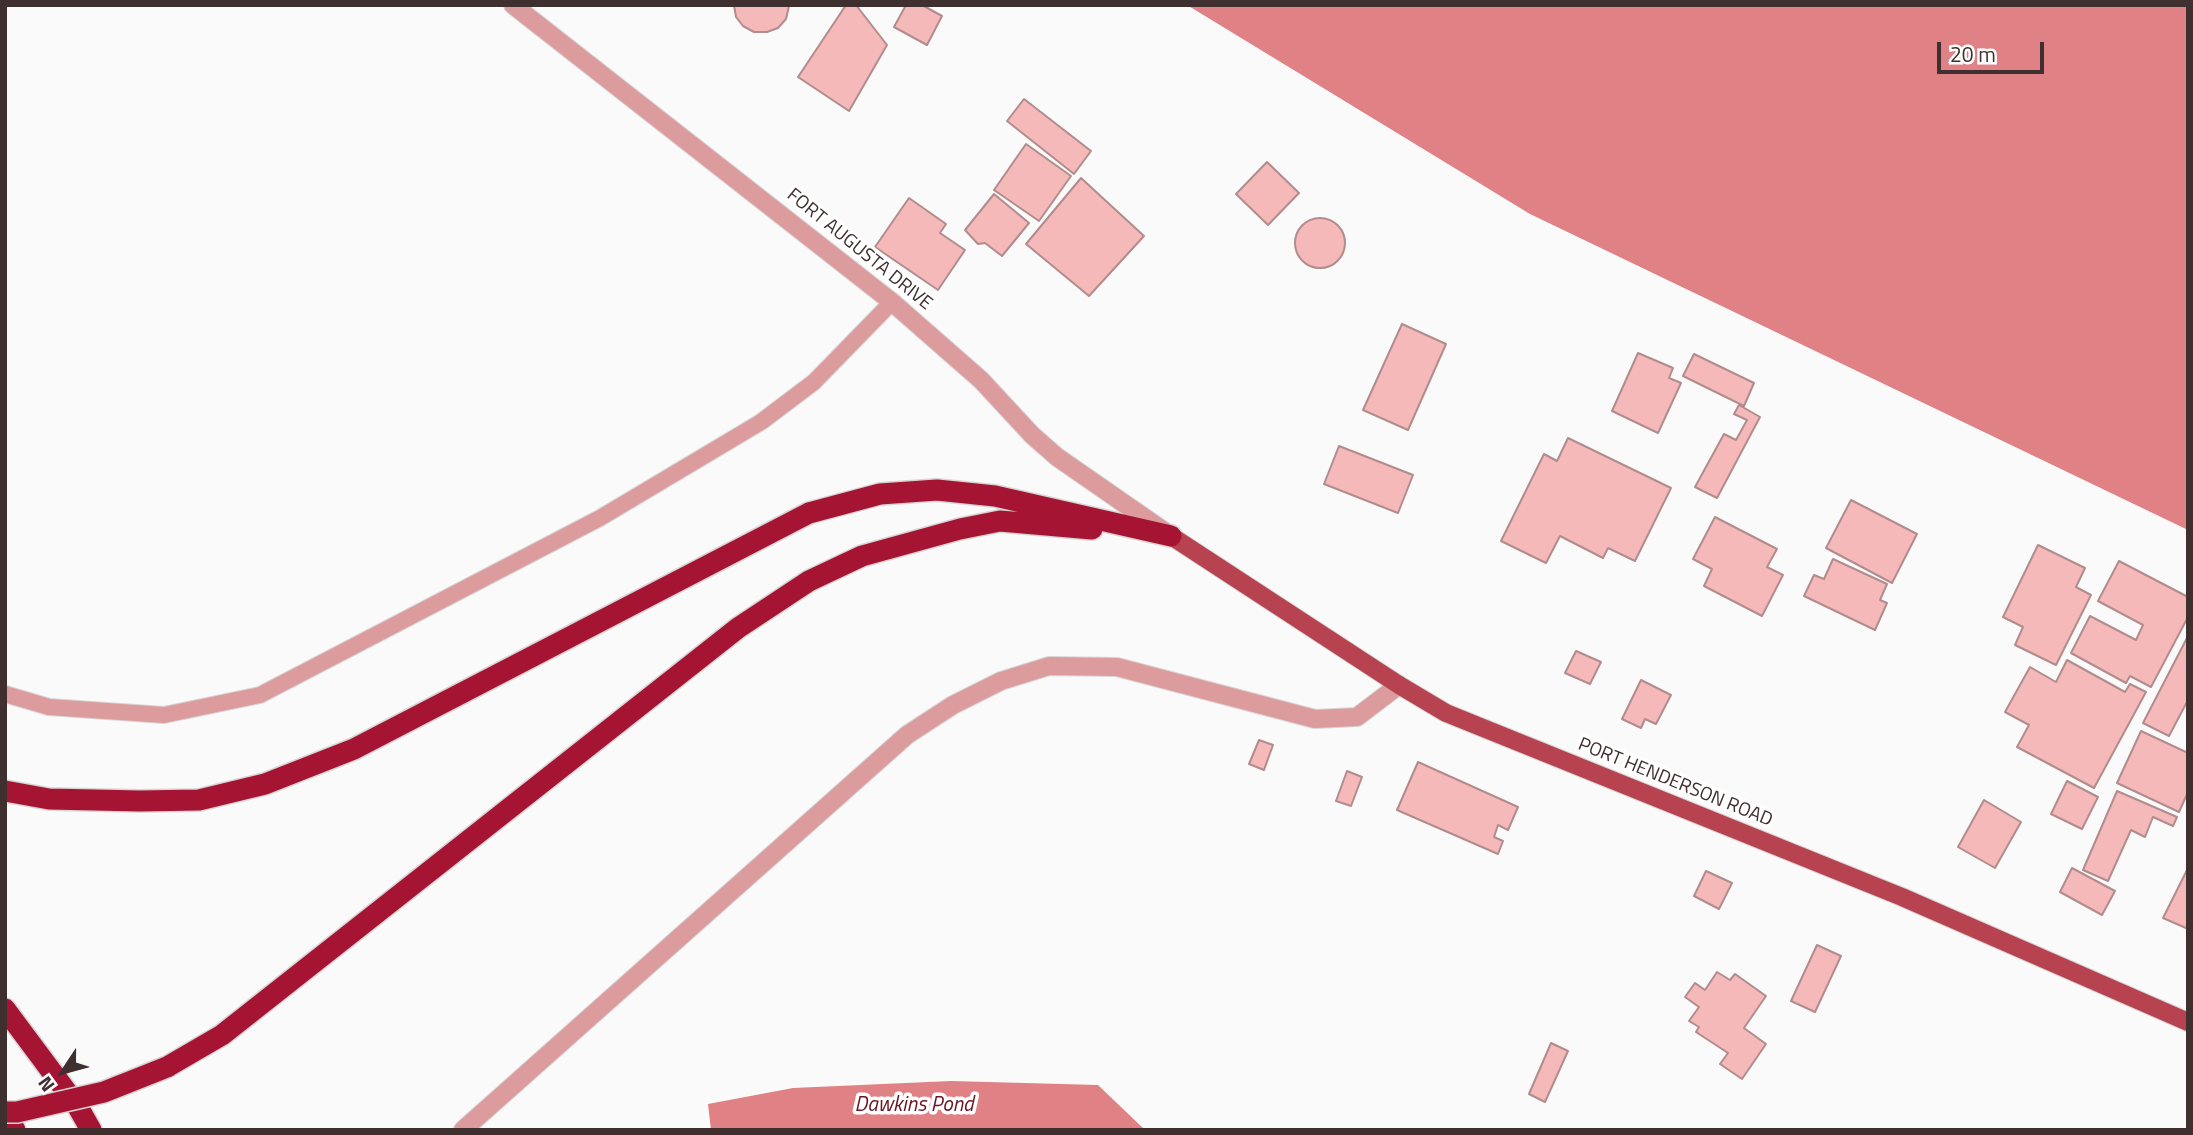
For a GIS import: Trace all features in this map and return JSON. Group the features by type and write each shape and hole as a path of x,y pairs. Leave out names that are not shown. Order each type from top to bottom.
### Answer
{"highway":[{"path":"5,791 49,799 200,800 265,784 354,749 809,513 880,494 937,490 995,496 1171,536"},
{"path":"15,1130 5,1114 104,1092 167,1067 222,1035 738,628 810,581 862,556 1000,521 1171,536"},
{"path":"5,1009 92,1130"}],"main road":[{"name":"PORT HENDERSON ROAD","path":"1171,536 1446,713 1902,897 2188,1022"}],"street":[{"name":"FORT AUGUSTA DRIVE","path":"513,5 892,302 981,380 1015,418 1057,457 1171,536"},
{"path":"463,1130 907,735 953,705 1001,681 1049,666 1117,667 1315,719 1357,717 1399,685"}],"lane":[{"path":"5,694 49,708 164,715 260,695 600,517 761,422 814,382 892,302"}],"water":[{"path":"1187,5 2188,5 2188,530 1530,214"},
{"name":"Dawkins Pond","path":"951,1081 1098,1085 1145,1130 711,1130 708,1104 793,1088"}],"building":[{"path":"734,5 789,6 786,19 778,28 767,32 754,32 743,26 736,17"},
{"path":"846,5 856,5 887,45 849,111 798,77"},
{"path":"906,5 922,5 942,16 927,45 894,27"},
{"path":"1024,99 1091,151 1074,174 1007,121"},
{"path":"1026,144 1071,176 1039,221 994,190"},
{"path":"1267,162 1299,193 1268,225 1236,194"},
{"path":"1081,178 1144,236 1089,296 1026,244"},
{"path":"994,194 1029,223 1002,256 985,243 978,244 965,230"},
{"path":"909,198 946,224 940,233 965,250 938,290 875,247"},
{"path":"1320,218 1338,225 1345,243 1338,261 1320,268 1302,261 1295,243 1302,225"},
{"path":"1402,324 1446,344 1408,430 1363,410"},
{"path":"1638,353 1673,368 1669,378 1681,383 1658,433 1612,411"},
{"path":"1694,354 1754,383 1744,406 1683,376"},
{"path":"1739,405 1760,417 1717,498 1695,487 1724,434 1736,440 1747,420 1734,414"},
{"path":"1568,438 1671,488 1635,561 1608,548 1603,558 1560,536 1546,563 1501,541 1544,454 1557,461"},
{"path":"1339,446 1413,475 1398,513 1324,484"},
{"path":"1851,500 1917,534 1892,583 1826,548"},
{"path":"1715,517 1777,549 1767,567 1783,575 1762,616 1704,586 1712,569 1693,559"},
{"path":"2038,545 2085,568 2076,587 2091,595 2056,665 2015,645 2023,627 2003,617"},
{"path":"1833,559 1887,584 1880,600 1887,603 1875,630 1804,596 1814,575 1824,579"},
{"path":"2119,561 2188,597 2188,617 2151,687 2130,676 2126,683 2071,653 2090,616 2136,640 2143,625 2098,601"},
{"path":"2188,636 2188,700 2169,736 2143,723"},
{"path":"1576,651 1601,662 1590,684 1565,673"},
{"path":"2067,660 2125,692 2130,684 2146,692 2094,788 2017,747 2029,725 2005,712 2030,667 2056,682"},
{"path":"1641,680 1671,695 1656,724 1645,719 1641,728 1622,719"},
{"path":"2141,731 2188,753 2188,792 2179,812 2117,783"},
{"path":"1259,740 1273,745 1264,770 1249,764"},
{"path":"1418,762 1518,807 1508,830 1498,825 1494,837 1503,841 1498,854 1397,810"},
{"path":"1347,771 1362,777 1351,806 1336,801"},
{"path":"2067,781 2098,797 2082,829 2051,814"},
{"path":"2117,791 2177,817 2173,826 2153,817 2145,837 2131,830 2108,881 2083,870"},
{"path":"1984,800 2021,822 1995,868 1958,847"},
{"path":"2072,868 2115,891 2102,915 2060,892"},
{"path":"2188,868 2188,925 2186,928 2163,918"},
{"path":"1706,871 1732,883 1719,909 1694,896"},
{"path":"1817,945 1841,956 1815,1012 1791,1001"},
{"path":"1717,972 1730,980 1735,974 1766,996 1744,1028 1766,1044 1742,1079 1720,1064 1728,1053 1696,1032 1699,1027 1689,1021 1699,1007 1685,997 1695,983 1705,990"},
{"path":"1551,1043 1568,1051 1545,1102 1529,1094"}]}
